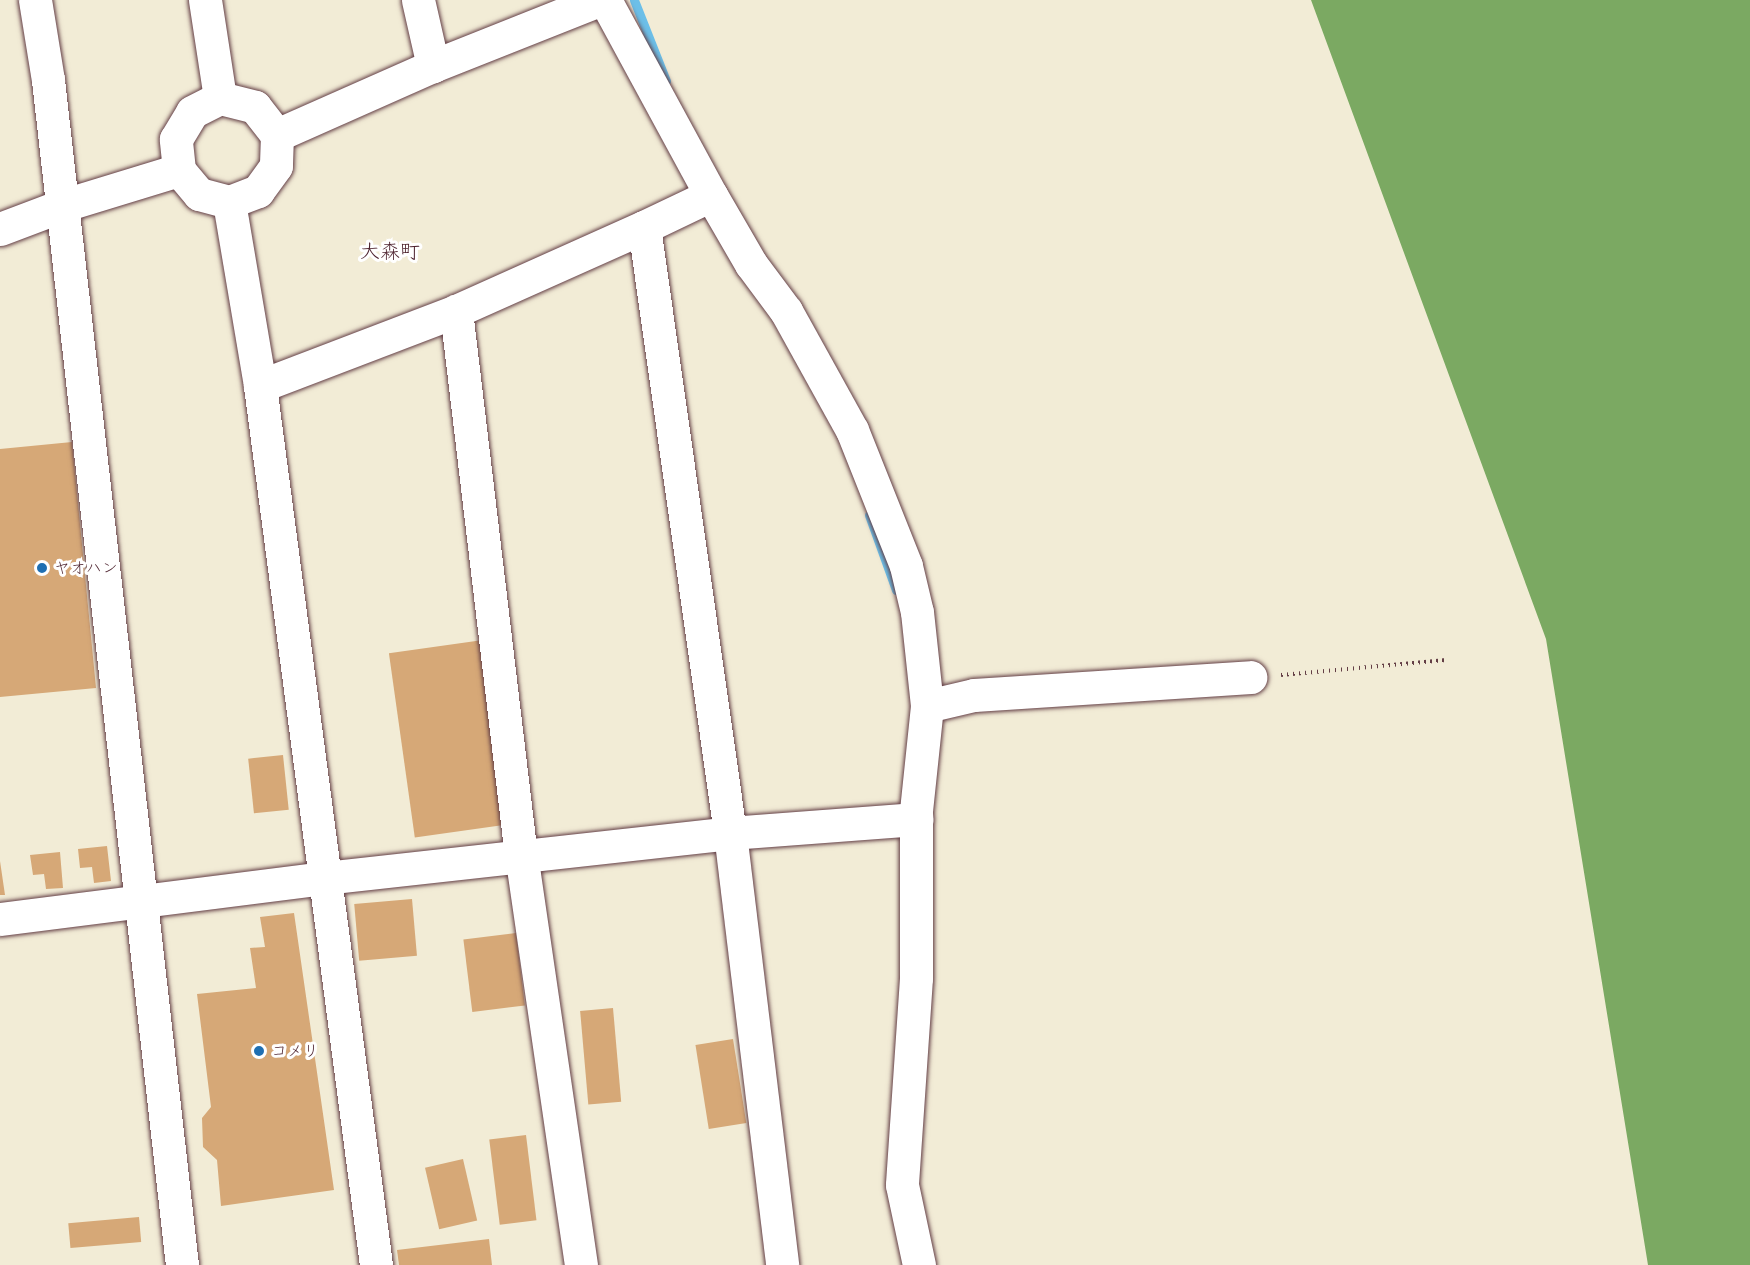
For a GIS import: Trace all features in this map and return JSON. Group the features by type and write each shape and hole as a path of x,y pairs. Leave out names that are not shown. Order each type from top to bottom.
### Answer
{"street":[{"path":"35,0 48,80 182,1265"},
{"path":"206,0 220,98"},
{"path":"418,0 433,66"},
{"path":"277,135 433,66 599,0"},
{"path":"605,0 711,195 751,264 786,311 852,430 906,566 917,612 927,706 916,819 916,978 902,1185 919,1265"},
{"path":"220,98 255,106 277,135 276,166 258,191 229,202 199,194 179,170 176,139 186,121 192,112 220,98"},
{"path":"0,229 179,170"},
{"path":"260,386 456,311 644,228 711,195"},
{"path":"229,202 260,386 376,1265"},
{"path":"644,228 730,833 773,1262"},
{"path":"456,311 521,856 581,1265"},
{"path":"927,706 974,695 1250,677"},
{"path":"0,919 141,903 324,878 730,833 916,819"}],"path":[{"path":"1250,677 1446,660"}],"green space":[{"path":"1311,0 1750,0 1750,1265 1648,1265 1546,639"}],"building":[{"name":"ヤオハン","path":"72,442 96,688 0,697 0,449"},
{"path":"483,640 509,824 415,837 389,653"},
{"path":"283,755 289,810 254,813 248,759"},
{"path":"107,846 111,881 94,883 92,867 80,868 78,849"},
{"path":"60,852 63,888 46,889 44,874 33,875 30,855"},
{"path":"0,861 5,895 0,895"},
{"path":"412,899 417,956 359,961 354,904"},
{"name":"コメリ","path":"294,913 334,1190 221,1206 217,1160 203,1147 202,1118 211,1107 197,994 256,988 250,948 265,947 260,917"},
{"path":"516,933 525,1005 472,1012 463,939"},
{"path":"613,1008 621,1102 588,1105 580,1011"},
{"path":"733,1039 746,1123 709,1129 695,1045"},
{"path":"526,1135 536,1220 500,1225 489,1140"},
{"path":"463,1159 477,1220 439,1229 425,1168"},
{"path":"139,1217 141,1242 70,1248 68,1223"},
{"path":"489,1239 492,1265 399,1265 397,1250"}],"waterway":[{"path":"634,0 666,81"},
{"path":"869,515 896,590"}],"place":[{"name":"ヤオハン","path":"42,568"},
{"name":"コメリ","path":"259,1051"}],"district":[{"name":"大森町","path":"390,251"}]}
